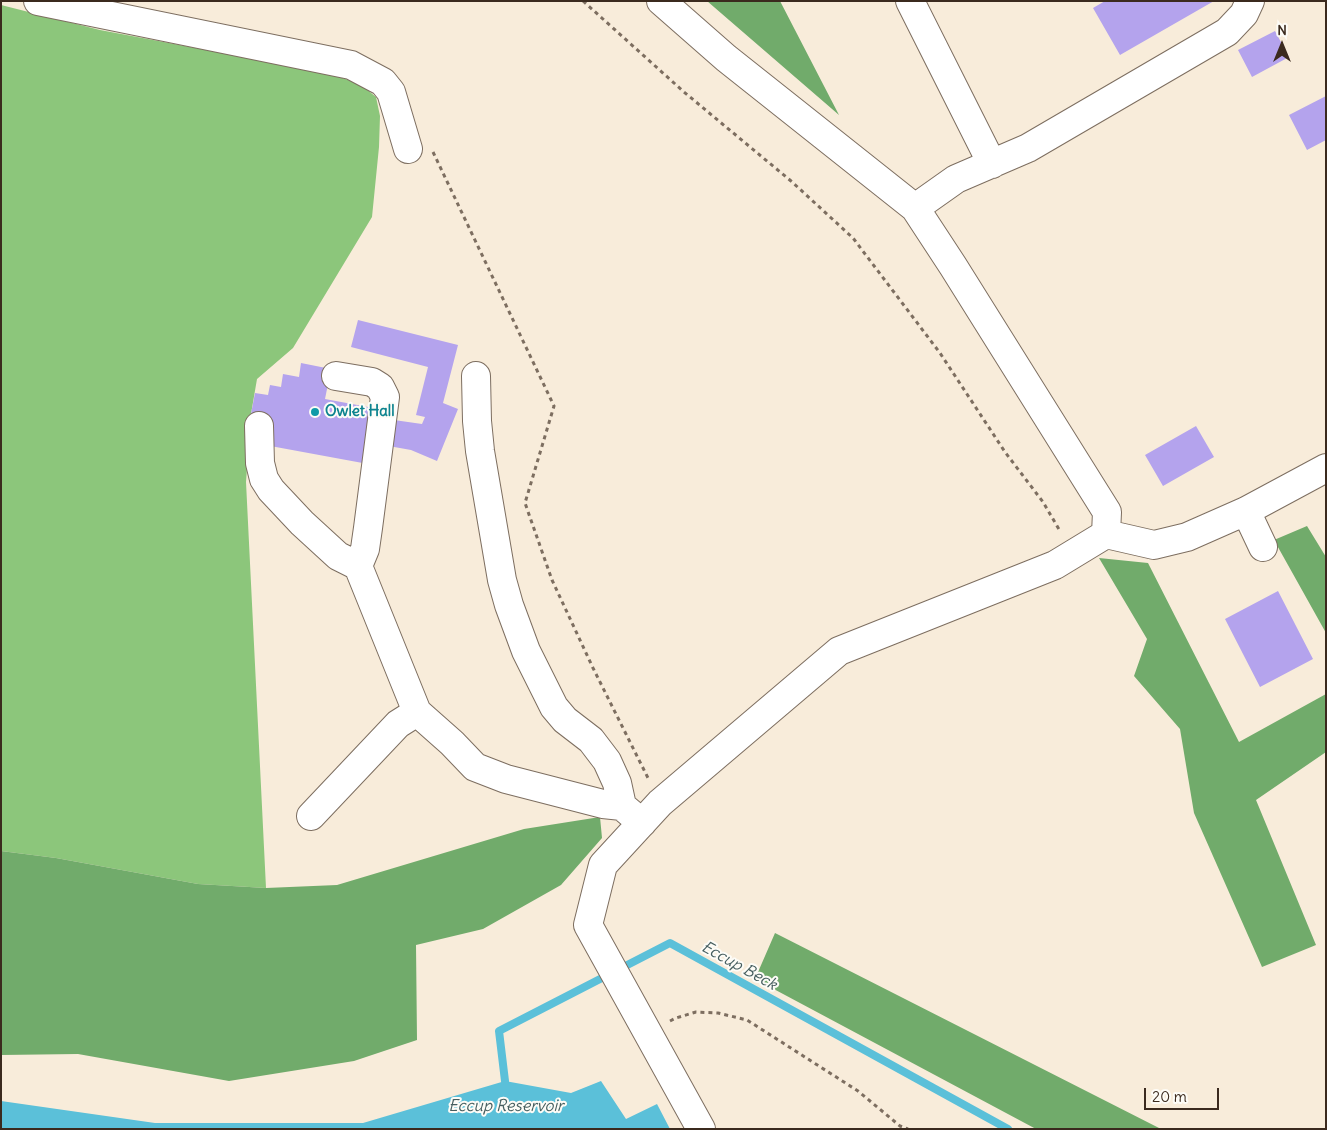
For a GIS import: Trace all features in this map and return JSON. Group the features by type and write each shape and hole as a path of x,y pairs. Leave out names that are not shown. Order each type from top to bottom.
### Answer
{"lane":[{"path":"38,1 351,65 383,82 392,92 410,149"},
{"path":"661,1 726,58 915,208 1107,512 1106,534"},
{"path":"910,1 992,164"},
{"path":"915,208 956,179 1028,148 1227,32 1244,14 1250,1"},
{"path":"336,376 372,382 380,387 385,396 365,549 358,566"},
{"path":"476,376 480,451 502,580 509,605 526,651 554,706 564,720 591,740 607,761 632,814"},
{"path":"259,426 260,463 264,479 271,490 302,523 338,556 358,566 417,712 452,743 475,767 506,779 603,804 632,814 660,804 840,651 1055,565 1106,534 1154,545 1187,537 1246,510 1326,468"},
{"path":"1246,510 1263,547"},
{"path":"311,816 398,724 417,712"},
{"path":"632,814 603,866 588,924 701,1129"}],"path":[{"path":"583,1 684,92 792,181 854,238 940,353 1005,452 1043,502 1073,553"},
{"path":"410,149 554,406 525,503 552,580 660,804"},
{"path":"649,1035 676,1018 696,1012 718,1013 747,1020 858,1091 900,1126 908,1129"}],"green space":[{"path":"707,1 780,1 839,115"},
{"path":"1,5 100,30 328,73 360,84 376,97 380,116 379,147 372,217 293,348 257,379 251,414 246,482 266,888 198,884 56,858 1,851"},
{"path":"1307,526 1326,557 1326,633 1274,540"},
{"path":"1099,558 1148,563 1239,742 1326,694 1326,752 1256,800 1316,945 1262,967 1194,813 1180,729 1134,676 1147,639"},
{"path":"600,817 602,838 561,885 483,929 416,945 417,1040 354,1061 229,1081 78,1054 1,1055 1,851 56,858 198,884 266,888 337,885 524,829"},
{"path":"775,933 1161,1129 1036,1129 755,979"}],"water":[{"name":"Eccup Reservoir","path":"505,1081 571,1093 601,1081 626,1119 657,1104 670,1129 1,1129 1,1101 155,1123 363,1123"}],"building":[{"path":"1105,1 1214,1 1120,55 1093,8"},
{"path":"1275,31 1289,57 1252,77 1238,50"},
{"path":"1326,96 1326,140 1307,150 1289,115"},
{"path":"358,320 458,345 443,403 458,409 437,461 411,450 383,445 387,419 422,424 425,417 416,415 428,367 351,347"},
{"name":"Owlet Hall","path":"301,363 331,369 325,399 379,409 368,464 265,445 270,418 251,414 255,393 268,395 270,385 281,387 283,374 299,377"},
{"path":"1196,426 1214,457 1163,486 1145,455"},
{"path":"1278,591 1313,659 1260,687 1225,619"}],"waterway":[{"name":"Eccup Beck","path":"505,1081 499,1031 670,943 1008,1129"}],"place":[{"name":"Owlet Hall","path":"315,412"}]}
